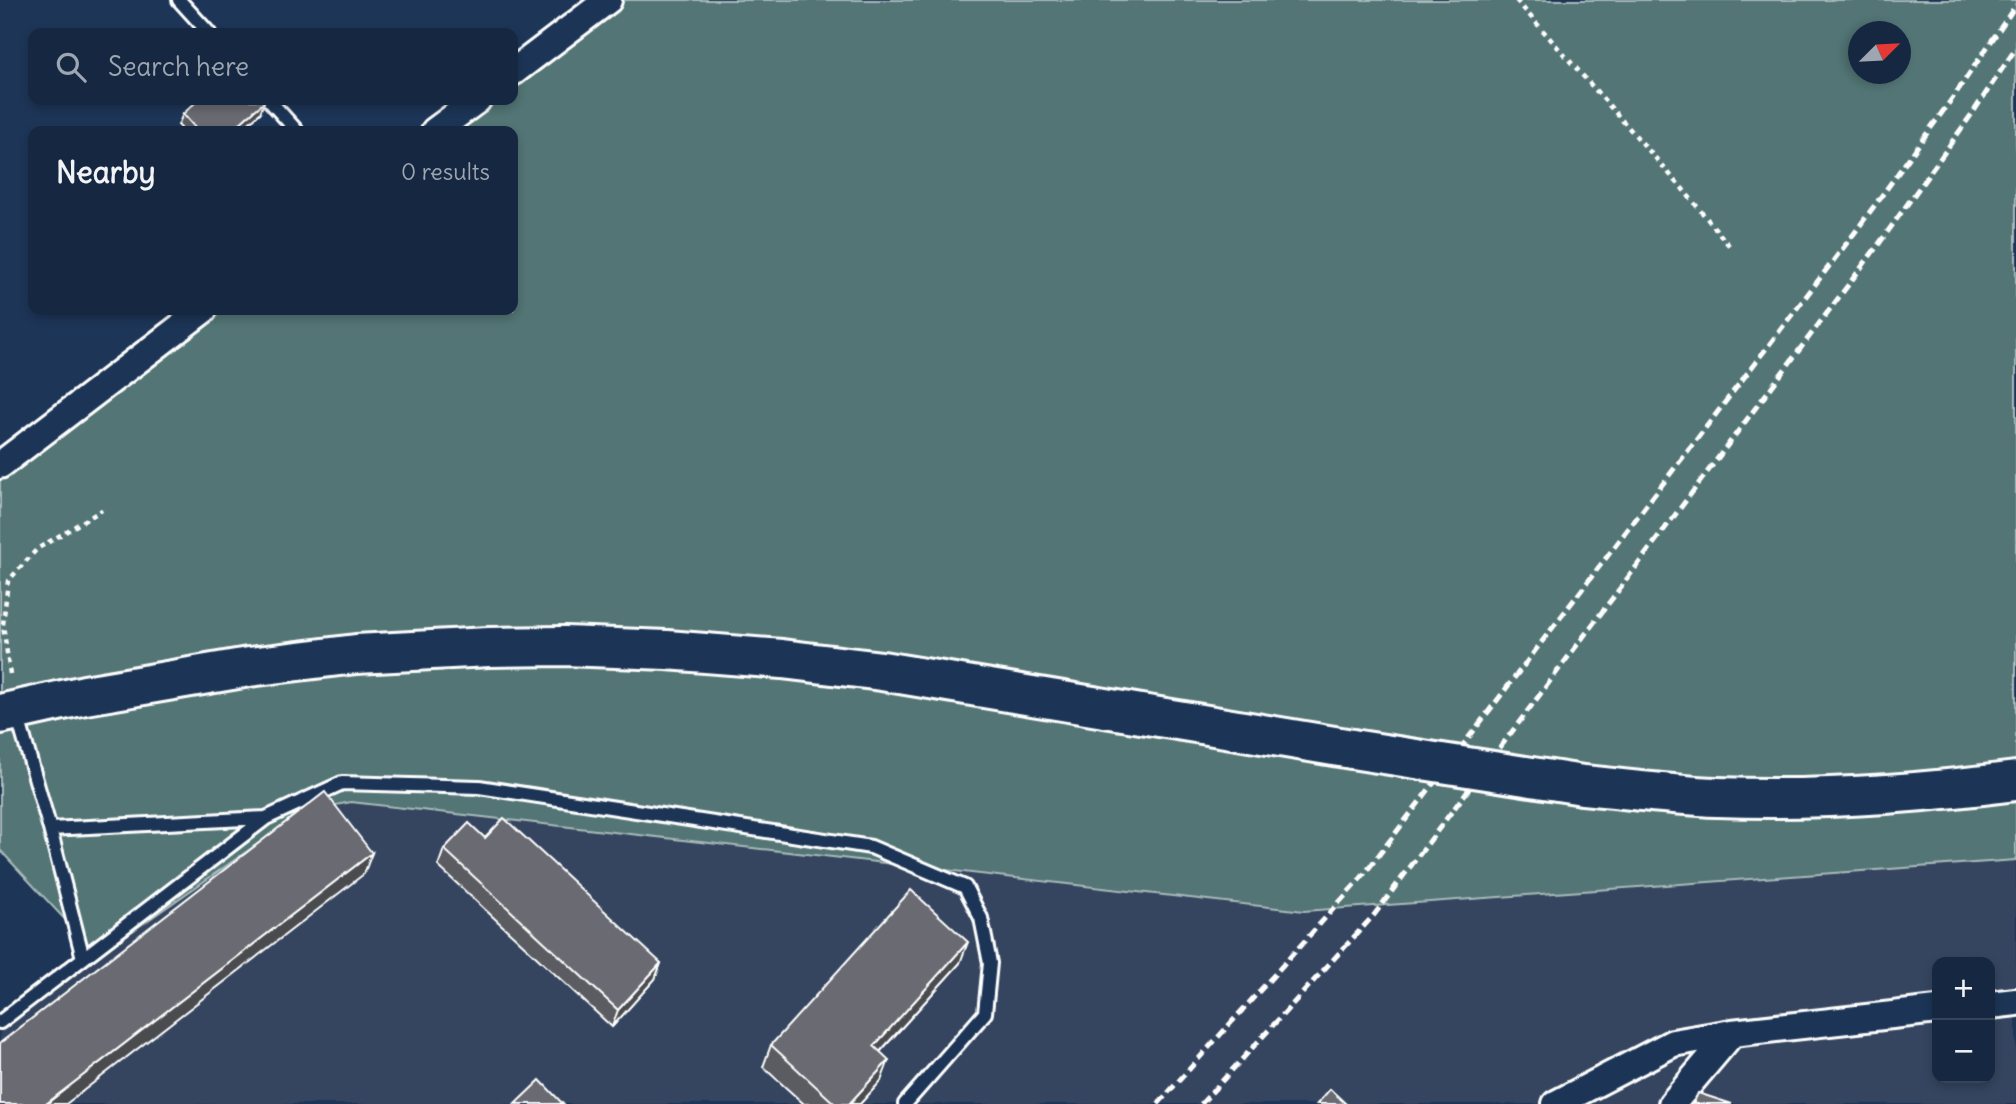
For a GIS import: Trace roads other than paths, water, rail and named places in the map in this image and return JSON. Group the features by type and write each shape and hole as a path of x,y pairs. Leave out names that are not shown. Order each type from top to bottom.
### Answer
{"main road":[{"path":"8,712 85,695 248,667 356,654 527,646 667,650 782,659 882,671 1583,785 1714,797 1793,798 1873,796 1966,788 2016,780"}],"street":[{"path":"518,68 608,0"},
{"path":"442,126 470,105"},
{"path":"0,465 196,315"},
{"path":"1995,1004 2016,1002"},
{"path":"1556,1104 1674,1043 1932,1011"},
{"path":"1672,1104 1731,1034"}],"lane":[{"path":"179,0 204,28"},
{"path":"274,105 293,126"},
{"path":"8,712 50,828 83,958"},
{"path":"0,1022 266,818 342,783 479,787 871,847 965,887 981,918 990,964 985,1013 905,1104"},
{"path":"50,828 266,818"}],"railway":[{"path":"1158,1104 1362,877 1856,231 2016,5"},
{"path":"1201,1104 1374,915 1876,248 2016,48"}]}
